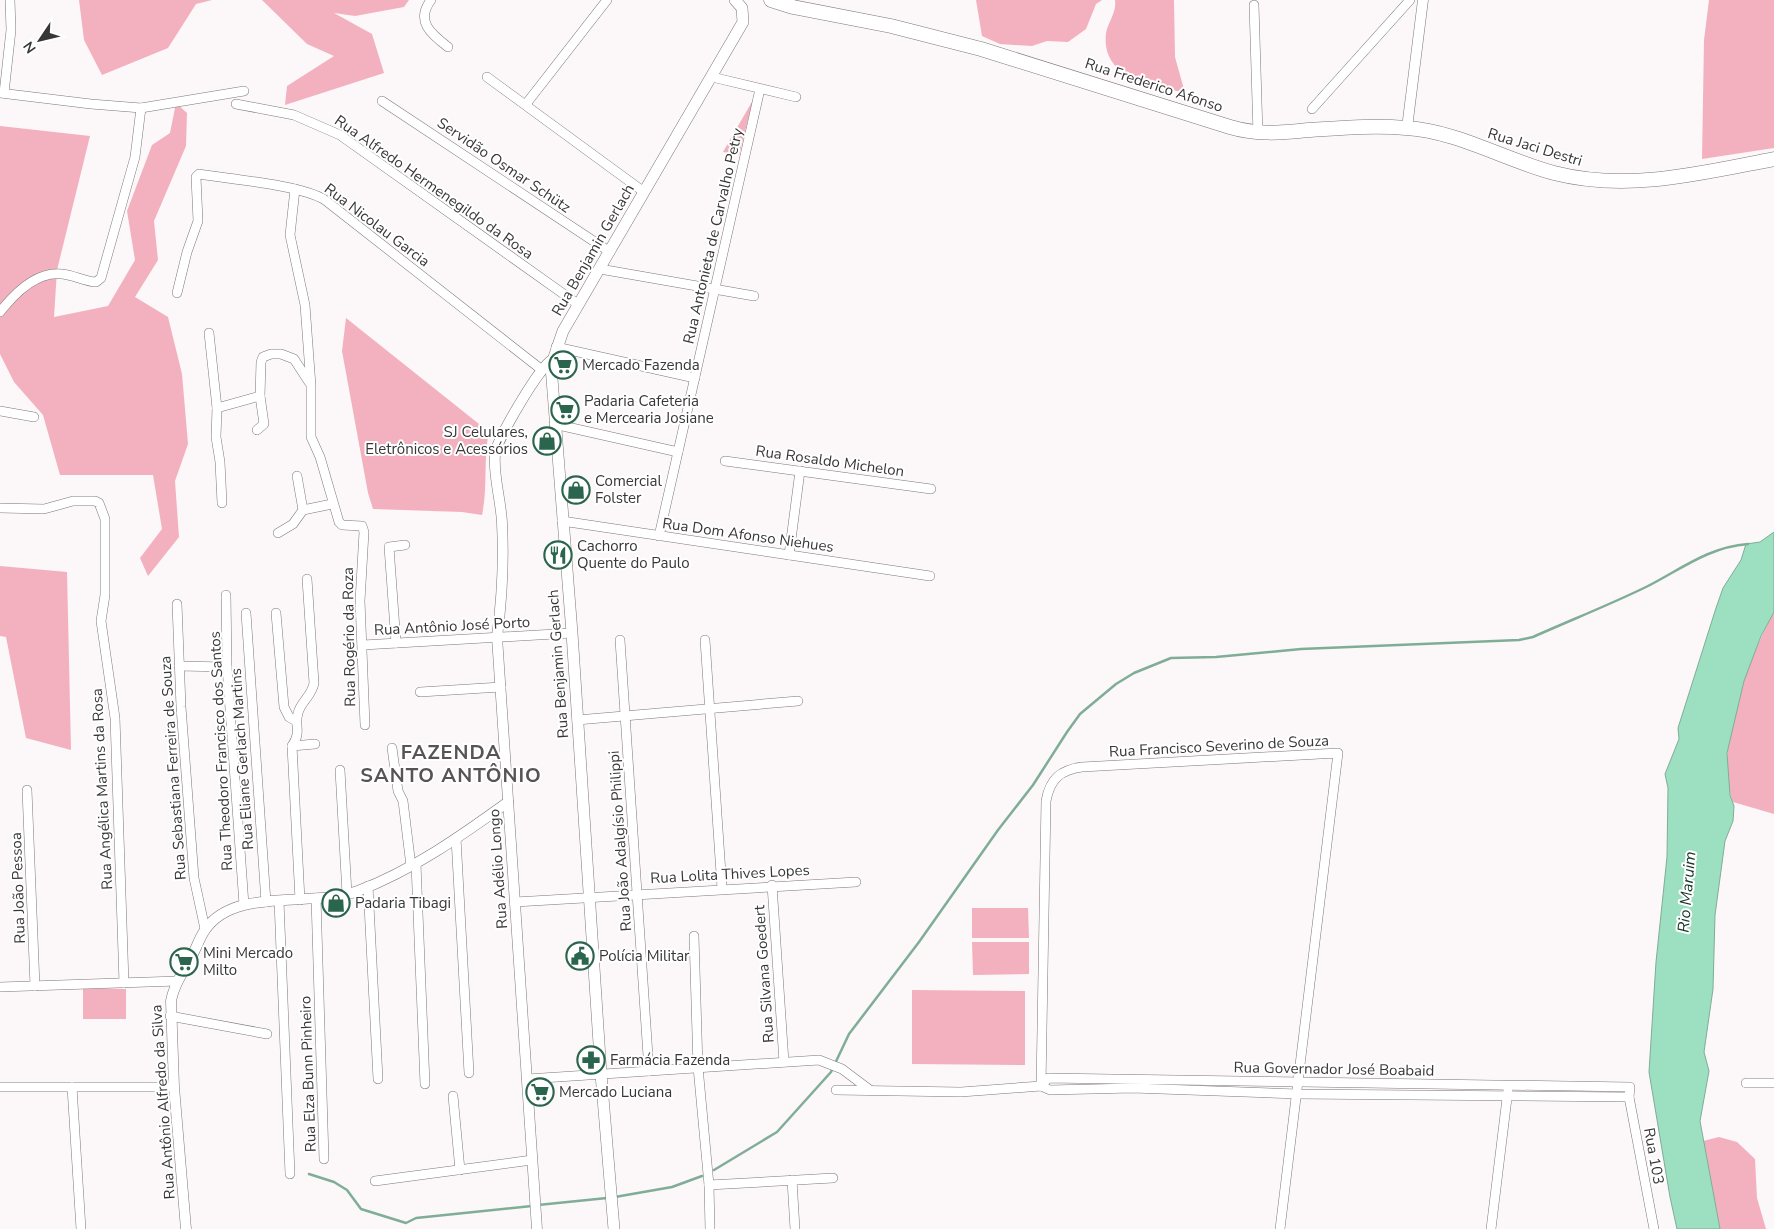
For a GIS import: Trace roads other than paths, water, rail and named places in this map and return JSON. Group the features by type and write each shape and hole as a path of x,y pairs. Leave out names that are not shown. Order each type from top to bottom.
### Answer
{"main road":[{"name":"Rua Benjamin Gerlach","path":"614,1229 601,1074 572,633 548,367 556,347 579,305 743,22 742,8 735,0"},
{"name":"Rua Frederico Afonso","path":"771,0 793,7 891,26 981,49 1258,134 1368,127 1406,128"},
{"name":"Rua Jaci Destri","path":"1406,128 1444,135 1554,173 1609,181 1673,178 1774,159"}],"street":[{"path":"10,0 11,30 2,93 141,108 244,91"},
{"path":"431,0 424,13 427,29 448,47"},
{"path":"526,104 607,0"},
{"path":"1312,109 1410,0"},
{"path":"1406,128 1423,0"},
{"path":"1254,5 1258,134"},
{"path":"487,77 644,192"},
{"path":"712,77 796,97"},
{"name":"Rua Antonieta de Carvalho Petry","path":"659,536 760,89"},
{"name":"Servidão Osmar Schütz","path":"382,101 610,252"},
{"name":"Rua Alfredo Hermenegildo da Rosa","path":"236,104 294,115 340,135 579,305"},
{"path":"0,312 14,295 29,283 48,276 60,273 90,282 96,282 101,278 135,157 141,108"},
{"name":"Rua Nicolau Garcia","path":"177,294 187,252 198,221 196,177 199,174 295,189 314,194 325,200 548,367"},
{"path":"278,533 293,524 303,510 332,504 320,457 311,437 311,386 305,305 290,235 295,189"},
{"path":"600,269 754,296"},
{"path":"209,333 217,408 216,437 220,462 222,503"},
{"path":"556,347 695,378"},
{"path":"257,430 264,424 260,396 261,362 263,357 271,354 281,354 294,360 300,366 311,386"},
{"name":"Rua Adélio Longo","path":"537,1229 498,638 502,593 502,550 495,454 502,435 548,367"},
{"path":"217,408 260,396"},
{"path":"0,411 34,417"},
{"path":"554,424 678,452"},
{"name":"Rua Rosaldo Michelon","path":"725,461 931,489"},
{"path":"789,555 800,471"},
{"path":"297,476 303,510"},
{"name":"Rua Angélica Martins da Rosa","path":"0,508 44,509 73,501 95,501 99,503 105,519 105,596 101,621 115,718 124,983"},
{"name":"Rua Rogério da Roza","path":"332,504 342,525 362,526 364,532 360,600 365,725"},
{"name":"Rua Dom Afonso Niehues","path":"562,521 930,576"},
{"path":"396,644 389,547 405,545"},
{"path":"300,900 292,746 299,730 296,721 298,711 313,692 314,683 307,579"},
{"name":"Rua Theodoro Francisco dos Santos","path":"226,596 227,666 244,905"},
{"name":"Rua Sebastiana Ferreira de Souza","path":"177,604 179,666 194,878 205,929"},
{"name":"Rua Eliane Gerlach Martins","path":"246,613 266,902"},
{"path":"276,613 284,707 289,717 296,721"},
{"name":"Rua Antônio José Porto","path":"363,645 572,633"},
{"name":"Rua João Adalgísio Philippi","path":"620,640 649,1071"},
{"path":"705,640 722,888"},
{"path":"179,666 227,666"},
{"path":"420,692 501,687"},
{"path":"577,720 798,701"},
{"path":"292,746 315,744"},
{"path":"392,748 398,791 404,801 414,865 426,1084"},
{"name":"Rua Francisco Severino de Souza","path":"1041,1086 1046,801 1048,788 1055,778 1068,769 1082,767 1338,753 1280,1229"},
{"path":"340,770 347,894"},
{"name":"Rua João Pessoa","path":"27,790 36,986"},
{"name":"Rua Antônio Alfredo da Silva","path":"186,1229 170,1016 172,994 205,929 222,913 244,905 347,894 368,886 414,865 508,802"},
{"path":"456,838 469,1073"},
{"name":"Rua Lolita Thives Lopes","path":"515,902 772,885 856,882"},
{"name":"Rua Silvana Goedert","path":"772,885 784,1062"},
{"path":"368,886 378,1079"},
{"name":"Rua Elza Bunn Pinheiro","path":"316,898 324,1159"},
{"path":"279,901 290,1174"},
{"path":"694,936 698,1068 709,1185 710,1229"},
{"path":"0,987 178,981"},
{"path":"170,1016 267,1034"},
{"path":"527,1079 784,1062 827,1061 870,1090"},
{"name":"Rua Governador José Boabaid","path":"1041,1086 1048,1078 1133,1078 1298,1084 1630,1087"},
{"path":"1133,1078 1133,1088"},
{"path":"1746,1083 1774,1083"},
{"path":"1406,1085 1406,1095"},
{"name":"Rua Governador José Boabaid","path":"836,1090 960,1092 1041,1086 1050,1090 1133,1088 1297,1094 1629,1097"},
{"path":"1491,1229 1509,1086"},
{"path":"0,1087 174,1087"},
{"path":"72,1087 81,1229"},
{"name":"Rua 103","path":"1630,1087 1629,1097 1654,1229"},
{"path":"453,1096 460,1170"},
{"path":"375,1181 532,1160"},
{"path":"709,1185 833,1178"},
{"path":"792,1180 795,1229"}],"water":[{"name":"Rio Maruim","path":"1774,532 1774,612 1761,636 1744,681 1727,753 1730,795 1734,806 1733,821 1725,841 1715,915 1713,989 1704,1052 1709,1071 1700,1121 1720,1229 1677,1229 1649,1072 1656,962 1667,857 1668,788 1665,774 1679,739 1678,728 1723,588 1741,560 1746,544 1760,542"}],"waterway":[{"path":"714,1170 777,1132 831,1072 849,1034 919,942 998,830 1033,785 1080,714 1116,684 1134,673 1171,658 1216,657 1301,649 1519,640 1533,637 1618,600 1707,554 1748,544"},
{"path":"309,1174 334,1182 347,1190 361,1209 406,1223 416,1218 532,1206"},
{"path":"615,1197 672,1187 702,1176"},
{"path":"538,1205 607,1198"}],"place":[{"name":"Mercado Fazenda","path":"563,365"},
{"name":"Padaria Cafeteria e Mercearia Josiane","path":"565,410"},
{"name":"SJ Celulares, Eletrônicos e Acessórios","path":"547,441"},
{"name":"Comercial Folster","path":"576,490"},
{"name":"Cachorro Quente do Paulo","path":"558,555"},
{"name":"Padaria Tibagi","path":"336,903"},
{"name":"Polícia Militar","path":"580,956"},
{"name":"Mini Mercado Milto","path":"184,962"},
{"name":"Farmácia Fazenda","path":"591,1060"},
{"name":"Mercado Luciana","path":"540,1092"}],"district":[{"name":"FAZENDA SANTO ANTÔNIO","path":"451,764"}]}
